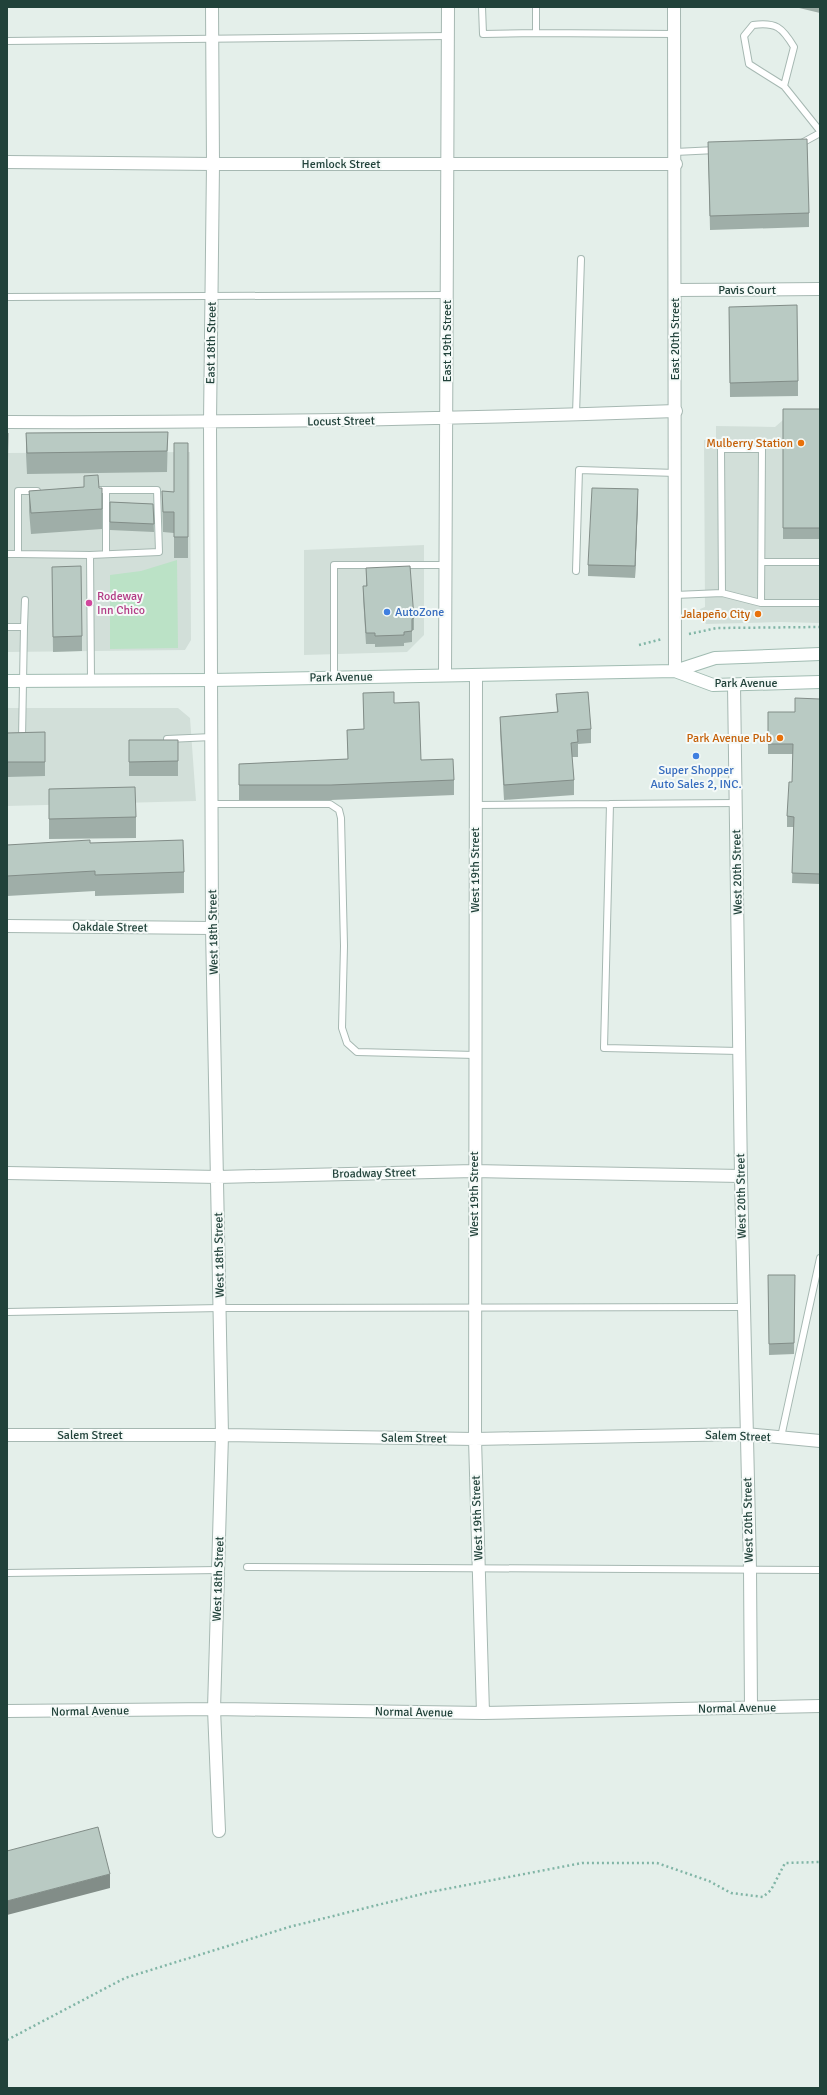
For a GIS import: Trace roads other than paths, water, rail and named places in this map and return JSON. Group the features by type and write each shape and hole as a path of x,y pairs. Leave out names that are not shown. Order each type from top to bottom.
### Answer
{"street":[{"name":"East 18th Street","path":"211,680 210,423 213,164 212,7"},
{"name":"East 19th Street","path":"445,675 447,419 446,164 448,7"},
{"name":"East 20th Street","path":"674,7 676,411 675,671"},
{"name":"Hemlock Street","path":"7,162 446,164 675,158"},
{"name":"Pavis Court","path":"675,290 820,289"},
{"name":"Locust Street","path":"7,422 210,423 447,419 676,411"},
{"name":"Park Avenue","path":"7,681 211,680 675,671 716,658 820,654"},
{"name":"Park Avenue","path":"675,671 713,685 820,682"},
{"name":"West 19th Street","path":"476,675 474,1171 475,1439 483,1713"},
{"name":"West 18th Street","path":"211,680 212,928 222,1435 214,1710 219,1831"},
{"name":"West 20th Street","path":"734,685 740,1176 750,1569 751,1708"},
{"name":"Oakdale Street","path":"7,926 212,928"},
{"name":"Broadway Street","path":"7,1173 218,1177 474,1171 740,1176"},
{"name":"Salem Street","path":"7,1435 222,1435 475,1439 746,1434 820,1441"},
{"name":"Normal Avenue","path":"7,1712 214,1710 483,1713 820,1706"}],"lane":[{"path":"482,7 483,34 675,34"},
{"path":"536,7 536,33"},
{"path":"784,86 794,47 784,31 768,23 753,25 744,36 749,64 784,86 820,132 796,147"},
{"path":"7,41 448,36"},
{"path":"675,158 721,150"},
{"path":"576,414 580,259"},
{"path":"7,297 447,295"},
{"path":"722,593 721,449 762,449 761,603"},
{"path":"576,571 579,470 676,473"},
{"path":"7,554 90,555 159,552 157,490 84,490"},
{"path":"106,490 106,554"},
{"path":"18,554 18,491 47,491"},
{"path":"90,555 91,680"},
{"path":"762,562 820,562"},
{"path":"334,677 334,565 446,565"},
{"path":"675,595 722,593 761,603 820,603"},
{"path":"22,738 24,627 26,600"},
{"path":"7,627 24,627"},
{"path":"167,739 212,737"},
{"path":"476,805 736,803"},
{"path":"212,804 330,804 336,806 341,818 344,946 342,1028 346,1042 357,1052 475,1054"},
{"path":"610,804 604,1048 739,1051"},
{"path":"781,1437 820,1258"},
{"path":"7,1312 220,1308 744,1307"},
{"path":"247,1567 820,1570"},
{"path":"7,1573 218,1570"}],"place":[{"name":"Mulberry Station","path":"801,443"},
{"name":"Rodeway Inn Chico","path":"89,603"},
{"name":"AutoZone","path":"387,612"},
{"name":"Jalapeño City","path":"758,614"},
{"name":"Park Avenue Pub","path":"780,738"},
{"name":"Super Shopper Auto Sales 2, INC.","path":"696,756"}]}
